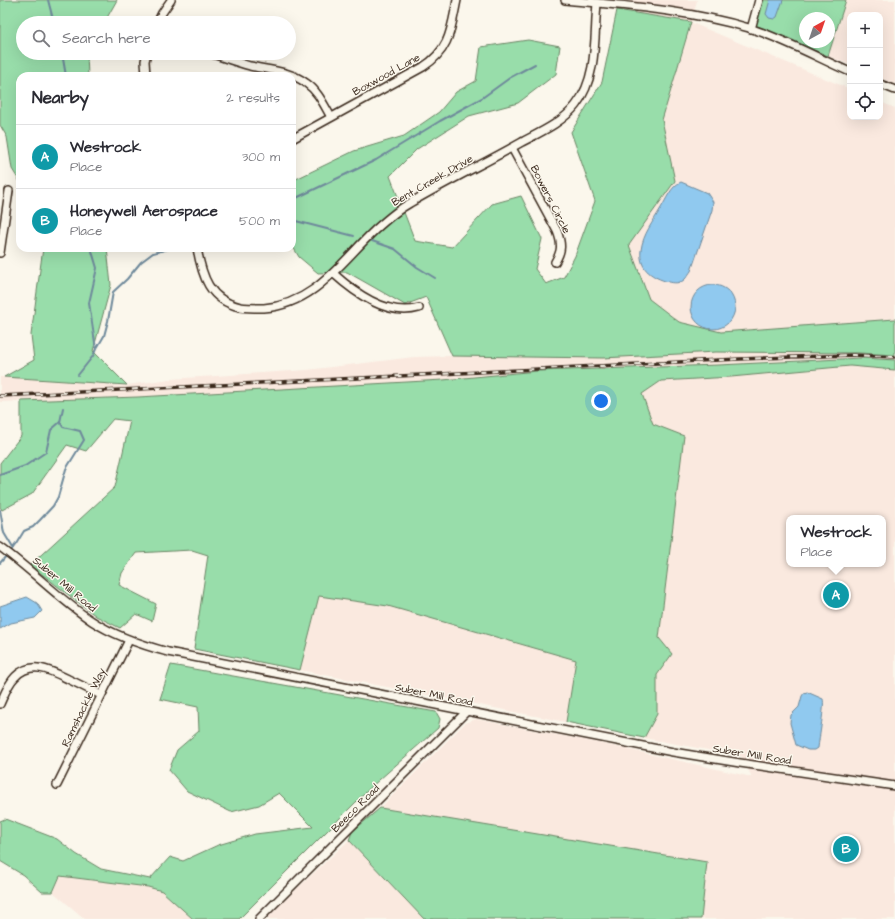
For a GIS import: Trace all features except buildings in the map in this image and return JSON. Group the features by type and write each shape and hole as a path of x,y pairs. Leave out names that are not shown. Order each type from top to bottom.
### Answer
{"street":[{"path":"160,16 171,0"},
{"name":"Boxwood Lane","path":"296,137 423,67 437,57 450,33 457,0"},
{"path":"565,0 684,13 750,29 847,71"},
{"path":"750,29 759,0"},
{"name":"Bent Creek Drive","path":"198,252 205,279 211,288 226,301 244,307 269,307 283,305 307,294 334,274 374,231 398,211 416,199 512,148 564,118 573,109 582,98 593,61 597,3"},
{"path":"145,60 146,72"},
{"path":"231,60 250,66 281,72"},
{"path":"296,77 306,82 316,92 331,117"},
{"path":"883,85 895,90"},
{"name":"Bowers Circle","path":"512,148 559,236 561,248 555,262"},
{"path":"0,253 10,191"},
{"path":"334,274 351,288 376,303 404,311 419,308"},
{"name":"Suber Mill Road","path":"1,548 14,556 78,612 128,640 168,652 466,712 740,764 895,786"},
{"name":"Ramshackle Way","path":"57,785 128,640"},
{"path":"0,704 11,681 15,677 25,670 37,667 51,670 101,695"},
{"name":"Beeco Road","path":"259,919 466,712"}],"shaded area":[{"path":"618,0 697,0 692,23 847,88 847,120 883,120 883,103 895,108 895,319 721,332 679,322 649,299 629,245 675,181 662,120 691,23 617,10"},
{"path":"846,0 895,0 895,84 883,79 883,12 847,12 847,64 828,56 831,48 835,48 835,34"},
{"path":"716,352 859,353 895,355 895,360 861,358 719,365 537,371 443,380 138,397 0,402 0,377 127,385 170,379 307,370 414,357 452,356 603,358"},
{"path":"850,366 895,370 895,919 701,919 707,862 380,808 465,723 476,719 600,743 752,777 741,756 644,738 657,714 657,675 672,654 659,638 684,436 653,424 642,394 661,381 731,377"},
{"path":"319,596 388,606 576,660 566,722 300,670"},
{"path":"349,840 424,919 266,919 288,897"},
{"path":"60,876 148,887 162,891 193,919 85,919 53,892"}],"green space":[{"path":"0,0 117,0 108,16 16,16 16,60 87,60 88,72 16,72 16,176 12,169 7,137 0,125"},
{"path":"756,0 846,0 835,34 835,12 799,12 799,44 749,23"},
{"path":"617,10 691,22 662,120 675,181 629,245 649,299 679,322 721,332 895,319 895,355 859,353 716,352 603,358 452,356 426,297 405,305 347,272 318,273 299,257 296,252 296,179 354,151 404,136 439,112 456,92 476,81 481,47 528,40 560,46 556,74 518,103 469,116 417,149 390,176 415,241 452,247 492,204 521,196 542,239 535,269 546,284 564,277 575,256 595,201 571,132 602,82"},
{"path":"809,48 831,48 828,56"},
{"path":"42,252 107,252 111,285 93,351 127,385 4,377 34,360 31,335"},
{"path":"861,358 895,360 895,370 850,366 731,377 661,381 642,394 653,424 684,436 659,638 672,654 657,675 657,714 644,738 566,722 576,660 388,606 319,596 300,670 194,649 208,555 192,550 136,553 122,573 119,585 156,604 152,621 136,614 120,628 96,616 30,565 115,487 130,421 113,419 86,451 67,445 32,494 2,510 0,507 0,463 21,436 21,401 138,397 443,380 537,371 719,365"},
{"path":"171,665 436,712 440,719 438,728 371,787 239,919 193,919 162,891 148,887 60,876 53,892 42,892 23,875 0,861 0,821 5,819 57,839 76,854 101,869 150,879 170,857 183,861 218,845 255,834 313,827 279,793 259,805 231,812 187,791 169,770 177,750 199,731 198,707 160,699"},
{"path":"380,808 707,862 701,919 424,919 349,840 352,832"}],"water":[{"path":"770,0 783,0 777,17 774,19 769,18 766,14"},
{"path":"681,182 707,193 713,202 712,210 691,271 686,278 678,283 674,283 665,281 650,274 642,262 641,250 646,233 669,194 677,184"},
{"path":"713,285 725,289 731,295 735,307 731,319 725,325 713,329 701,325 695,319 691,307 695,295 701,289"},
{"path":"27,597 37,603 42,611 35,618 11,623 0,629 0,606"},
{"path":"807,692 823,699 823,715 818,748 815,750 808,750 796,745 790,723 791,715 799,707 802,696"}],"waterway":[{"path":"48,0 52,16"},
{"path":"63,60 65,72"},
{"path":"296,198 376,160 440,121 482,98 511,77 535,64"},
{"path":"296,221 354,236"},
{"path":"372,241 395,249 417,267 435,278"},
{"path":"78,375 93,356 96,349 89,303 97,268 92,252"},
{"path":"97,348 104,336 113,292 127,279 141,262 157,252"},
{"path":"10,552 24,531 33,527 53,506 58,497 66,469 84,440 80,431 63,427 60,422 63,408"},
{"path":"0,475 25,466 46,452 51,430 60,422"},
{"path":"0,510 4,533 13,548"},
{"path":"0,563 7,555"}],"railway":[{"path":"0,396 739,359 853,355 895,357"}],"place":[{"name":"Westrock","path":"836,595"},
{"name":"Honeywell Aerospace","path":"846,849"}]}
